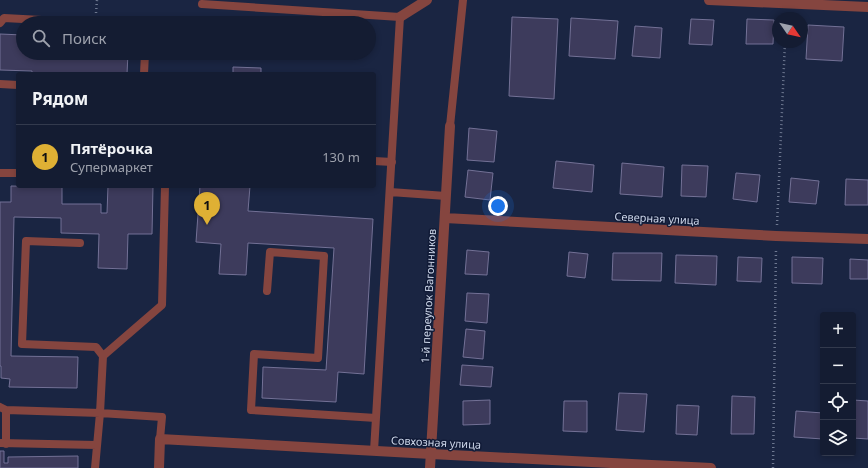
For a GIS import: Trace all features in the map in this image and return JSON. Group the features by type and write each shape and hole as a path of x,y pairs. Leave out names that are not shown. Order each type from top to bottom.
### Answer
{"street":[{"path":"400,17 427,0"},
{"path":"709,0 868,7"},
{"name":"1-й переулок Вагонников","path":"430,468 450,126"},
{"name":"Северная улица","path":"445,218 776,236 868,239"},
{"path":"159,468 160,439"},
{"name":"Совхозная улица","path":"160,439 711,468"}],"lane":[{"path":"450,126 463,0"},
{"path":"202,4 400,17 374,451"},
{"path":"0,23 4,18 16,19"},
{"path":"144,72 145,60"},
{"path":"0,84 16,85"},
{"path":"376,161 392,162"},
{"path":"0,173 16,173"},
{"path":"103,356 162,305 165,188"},
{"path":"390,192 446,196"},
{"path":"80,243 26,241 22,344 96,346 103,356 95,468"},
{"path":"268,291 270,252 324,256 318,358 254,354 251,410 376,418"},
{"path":"97,446 3,444 3,408 162,417 160,439"}],"path":[{"path":"772,468 776,236 785,48"}],"building":[{"path":"512,17 558,19 554,99 509,96"},
{"path":"571,18 618,21 615,59 569,56"},
{"path":"691,19 714,20 712,45 689,44"},
{"path":"747,19 772,20 772,44 746,44"},
{"path":"808,25 844,27 842,61 806,59 807,48 808,48"},
{"path":"635,26 662,28 660,58 632,56"},
{"path":"0,34 16,35 16,60 128,60 127,72 32,72 0,70"},
{"path":"233,67 261,68 261,72 233,72"},
{"path":"469,128 497,131 494,162 467,160"},
{"path":"556,161 594,165 592,192 553,188"},
{"path":"622,163 664,167 662,197 620,194"},
{"path":"682,165 708,166 706,197 681,196"},
{"path":"468,170 493,173 490,200 465,197"},
{"path":"736,173 760,175 757,202 733,199"},
{"path":"791,178 819,181 816,204 789,202"},
{"path":"846,179 868,180 868,205 845,205"},
{"path":"11,186 16,186 16,188 62,188 62,204 101,204 101,213 107,213 108,188 153,188 152,234 128,234 127,269 98,268 99,234 61,233 61,218 14,217 11,356 78,357 77,388 9,387 10,379 1,378 0,202 11,202"},
{"path":"200,188 250,188 248,211 373,219 364,374 338,372 336,402 262,398 263,367 326,370 334,248 248,243 246,275 219,274 221,244 196,242"},
{"path":"467,250 489,252 487,275 465,274"},
{"path":"569,252 588,254 585,278 567,276"},
{"path":"613,253 662,253 661,281 612,280"},
{"path":"676,255 717,256 716,285 675,283"},
{"path":"738,257 762,258 761,282 737,281"},
{"path":"792,257 823,258 822,284 792,283"},
{"path":"850,259 868,260 868,279 850,279"},
{"path":"467,293 489,294 487,323 465,321"},
{"path":"466,329 485,331 483,359 463,357"},
{"path":"462,365 493,367 491,387 460,385"},
{"path":"619,393 647,394 644,432 616,430"},
{"path":"732,396 755,397 754,434 731,434"},
{"path":"490,400 490,424 463,425 463,401"},
{"path":"856,400 868,401 868,439 856,438"},
{"path":"564,401 587,401 587,432 563,431"},
{"path":"677,405 699,406 697,435 676,434"},
{"path":"796,411 820,413 820,439 794,437"},
{"path":"0,451 4,451 4,463 8,463 8,457 78,456 78,468 0,468"}],"place":[{"name":"Пятёрочка","path":"207,225"}]}
